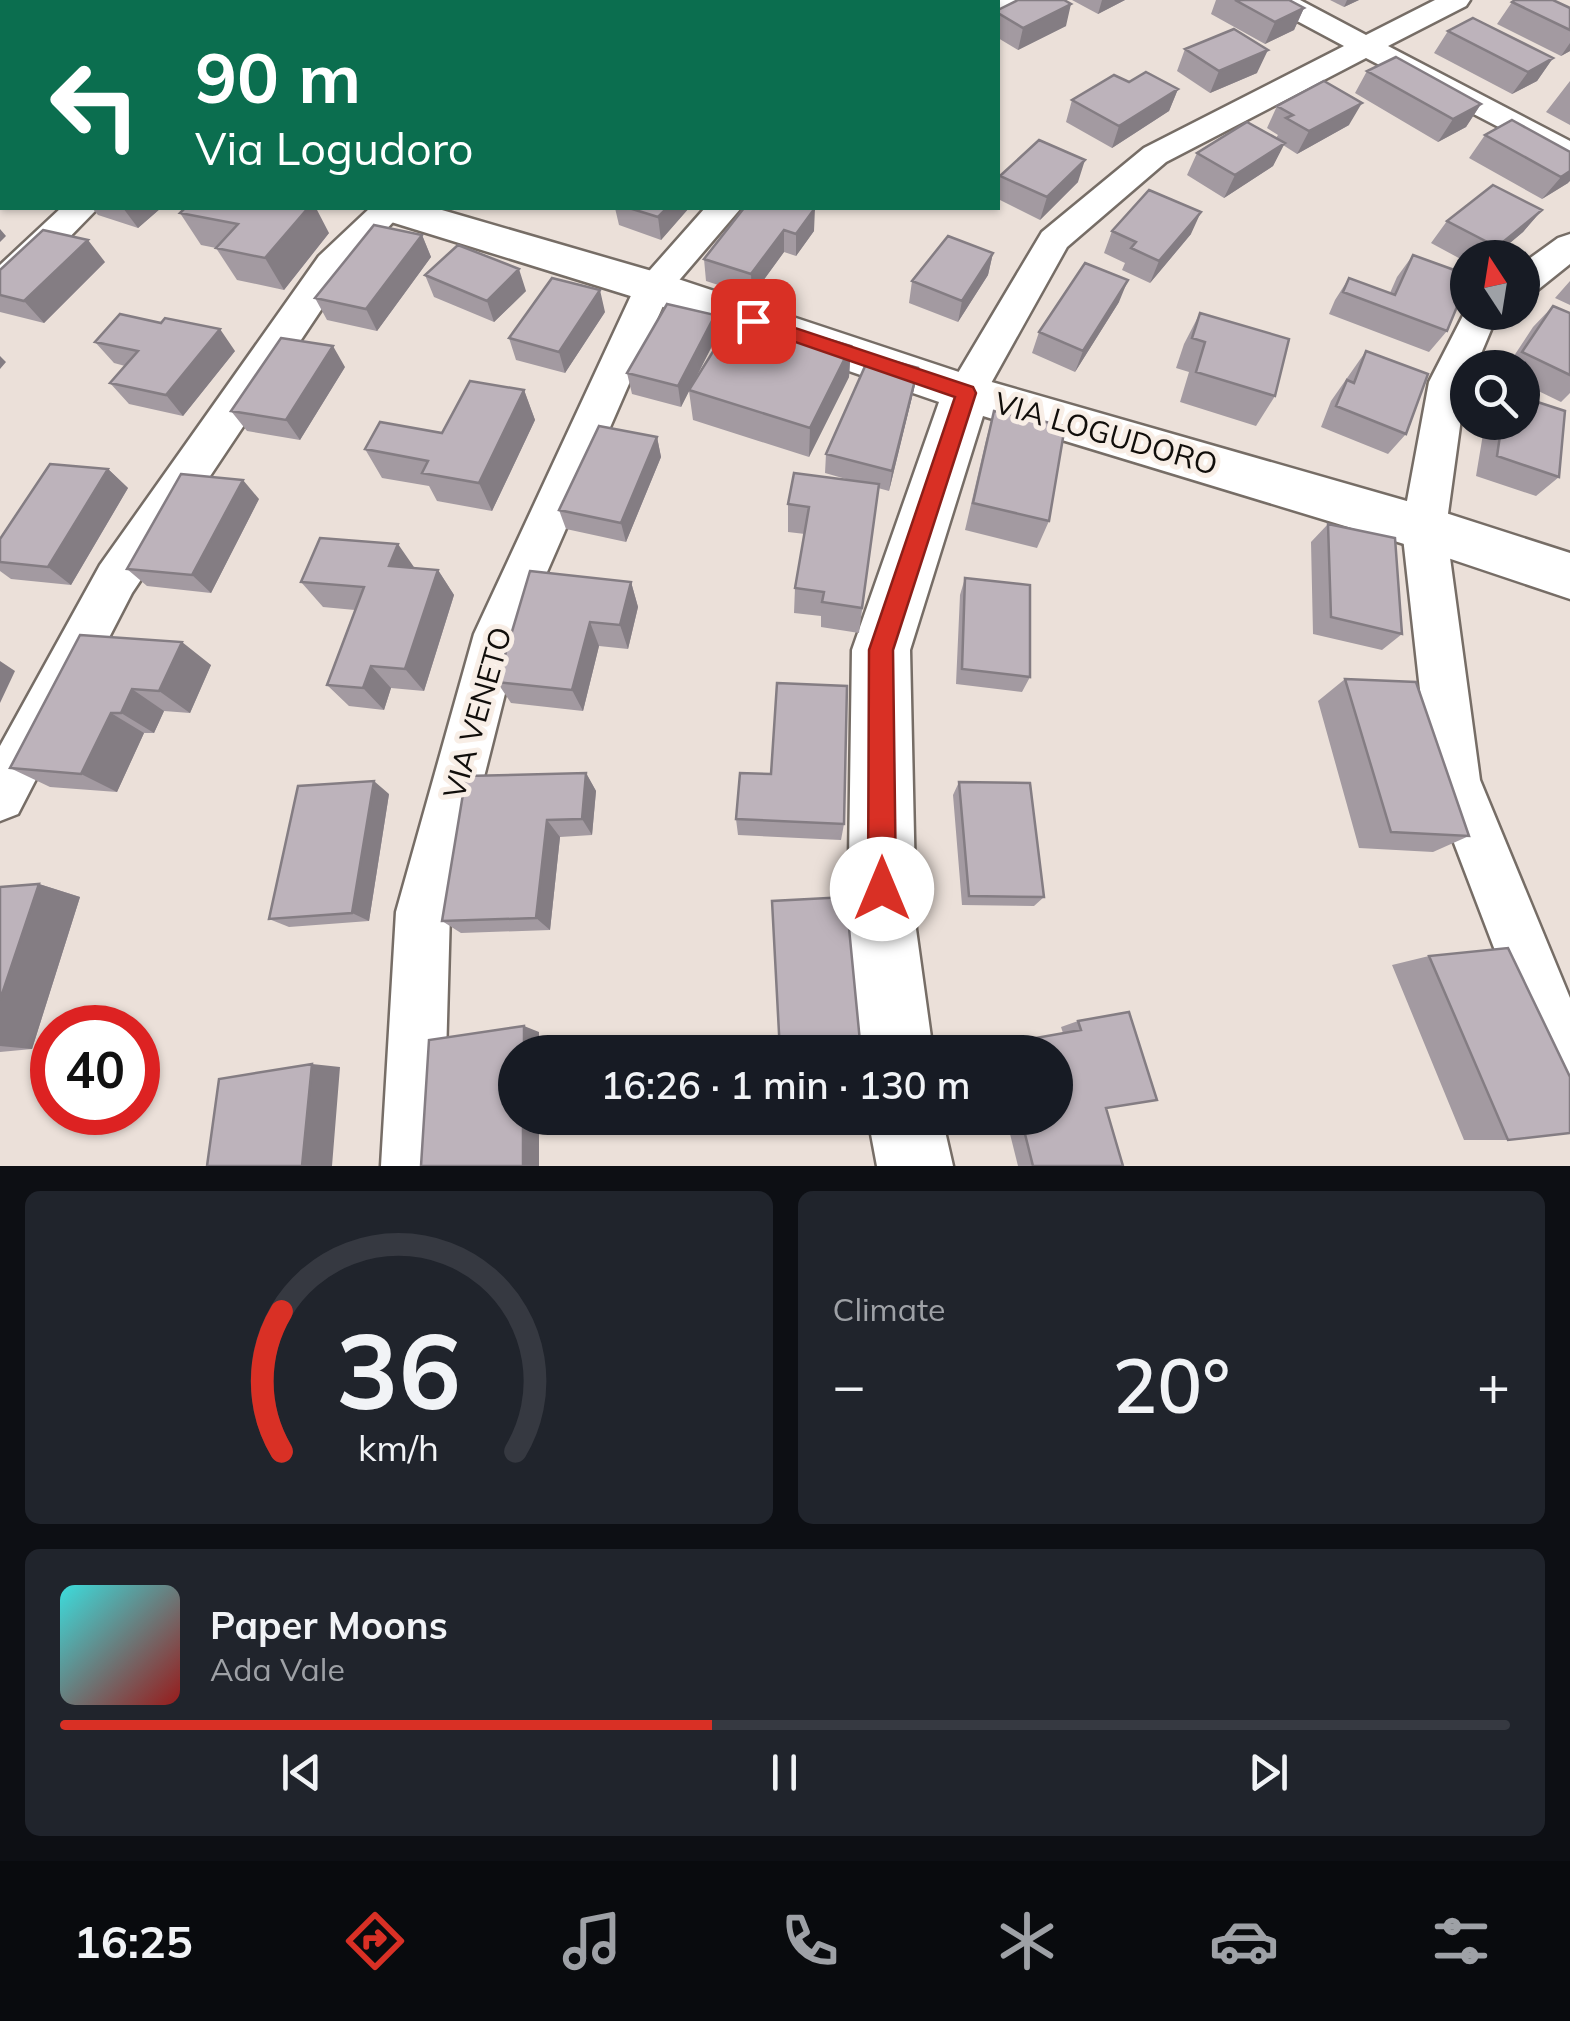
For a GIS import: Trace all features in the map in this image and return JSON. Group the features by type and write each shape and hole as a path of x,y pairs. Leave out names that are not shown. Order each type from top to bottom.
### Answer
{"street":[{"path":"1280,0 1570,154"},
{"path":"895,1035 882,929 881,650 966,393 1054,240 1155,155 1456,0"},
{"path":"0,286 79,210"},
{"path":"0,796 116,579 332,265 388,210"},
{"name":"VIA LOGUDORO","path":"397,210 652,287 966,393 1424,528 1570,576"},
{"name":"VIA VENETO","path":"412,1166 423,912 498,634 652,287 722,210"},
{"path":"1540,269 1570,246"},
{"path":"1472,330 1448,382 1424,528 1456,780 1570,1071"}],"building":[{"path":"1018,0 1064,0 1071,4 1023,28 1000,14 1000,9"},
{"path":"1235,0 1289,0 1304,8 1275,22"},
{"path":"1553,0 1570,8 1570,30 1512,2"},
{"path":"1473,18 1553,58 1528,72 1448,31"},
{"path":"1234,29 1268,50 1219,71 1185,49"},
{"path":"1396,57 1481,104 1453,119 1367,71"},
{"path":"1146,72 1178,89 1119,126 1072,100 1114,75 1129,82"},
{"path":"1324,81 1362,103 1309,131 1286,118 1293,115 1277,106"},
{"path":"1512,120 1570,152 1570,171 1561,177 1485,135"},
{"path":"1247,122 1285,143 1235,175 1197,153"},
{"path":"1039,140 1085,160 1047,197 1000,176"},
{"path":"1493,185 1542,210 1506,240 1484,240 1447,221"},
{"path":"1149,190 1201,212 1159,261 1131,248 1136,242 1112,231"},
{"path":"306,210 265,258 216,248 238,224 180,213"},
{"path":"635,210 665,210 658,217"},
{"path":"742,210 814,210 796,234 784,230 751,274 704,259"},
{"path":"374,225 422,235 366,309 315,298"},
{"path":"43,230 88,240 24,301 0,295 0,270"},
{"path":"948,236 993,253 962,301 912,281"},
{"path":"458,245 519,269 487,301 425,275"},
{"path":"1413,255 1450,268 1447,331 1343,292 1349,278 1395,295"},
{"path":"1085,263 1128,280 1083,351 1039,332"},
{"path":"552,278 600,290 559,352 509,338"},
{"path":"667,304 715,315 678,386 627,373"},
{"path":"1553,306 1570,313 1570,375 1540,361 1540,350 1523,350"},
{"path":"737,313 851,346 810,428 689,390"},
{"path":"1200,313 1289,339 1275,396 1196,372 1205,342 1192,338"},
{"path":"120,314 220,329 166,395 110,383 138,351 95,342"},
{"path":"281,338 333,346 286,420 231,411"},
{"path":"1366,351 1428,374 1406,434 1336,406 1347,380 1354,383"},
{"path":"870,355 918,368 892,471 826,454"},
{"path":"470,381 524,390 479,483 422,473 428,461 365,449 380,422 442,433"},
{"path":"1540,403 1565,411 1559,477 1497,456 1499,440 1540,440"},
{"path":"994,411 1065,426 1049,521 973,503"},
{"path":"599,426 657,437 621,523 559,510"},
{"path":"50,464 108,469 48,567 0,562 0,539"},
{"path":"794,473 879,484 862,608 822,602 824,592 795,588 809,507 788,504"},
{"path":"181,474 243,480 192,575 127,569"},
{"path":"1328,524 1395,538 1402,634 1331,617"},
{"path":"320,538 398,544 389,566 438,570 405,669 371,666 363,688 327,685 364,587 301,582"},
{"path":"530,571 631,582 620,625 590,622 572,690 497,682"},
{"path":"965,578 1030,585 1030,677 962,669"},
{"path":"80,635 182,642 159,691 132,689 121,713 111,713 81,774 10,768"},
{"path":"1345,679 1416,682 1469,836 1391,832"},
{"path":"777,683 847,686 844,824 736,819 740,773 771,774"},
{"path":"586,773 582,819 547,820 536,918 442,921 466,776"},
{"path":"374,781 352,913 269,919 298,786"},
{"path":"959,782 1030,783 1044,897 969,896"},
{"path":"39,884 0,1000 0,887"},
{"path":"846,897 859,1035 779,1035 772,901"},
{"path":"1508,948 1570,1077 1570,1133 1508,1140 1429,956"},
{"path":"1129,1012 1157,1100 1106,1108 1123,1166 1033,1166 1025,1135 1073,1135 1073,1035 1053,1035 1081,1030 1078,1021"},
{"path":"524,1026 524,1035 498,1035 498,1135 523,1135 523,1166 421,1166 429,1040"},
{"path":"312,1064 302,1166 207,1166 219,1079"}],"route":[{"path":"753,321 966,393 881,650 882,889"}]}
